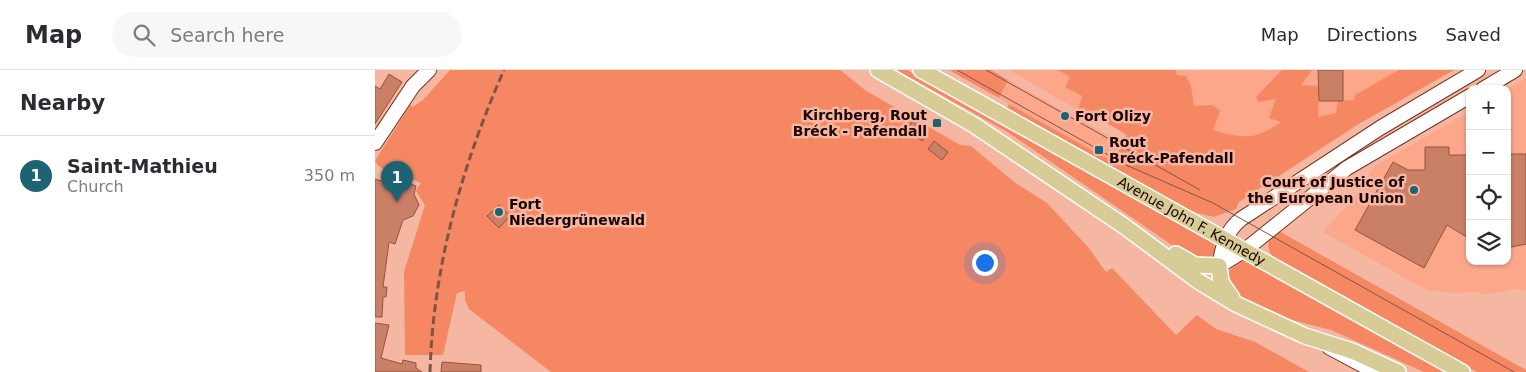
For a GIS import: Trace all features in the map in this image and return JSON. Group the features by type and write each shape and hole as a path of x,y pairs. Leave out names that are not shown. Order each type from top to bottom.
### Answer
{"main road":[{"path":"375,143 413,86 429,70"},
{"path":"878,70 966,120 1124,226 1198,281 1236,304 1305,336 1352,351 1398,372"},
{"name":"Avenue John F. Kennedy","path":"921,70 1463,372"},
{"path":"1236,304 1221,282 1219,266 1225,238 1233,226 1380,128 1478,70"},
{"path":"1490,85 1515,70"},
{"path":"1124,226 1195,265 1219,266 1245,250 1347,168 1466,98"}],"street":[{"path":"1305,336 1371,372"}],"shaded area":[{"path":"450,70 840,70 865,90 960,145 971,146 1014,182 1047,203 1088,247 1106,272 1112,268 1176,335 1197,315 1216,329 1255,342 1309,372 551,372 469,309 465,300 465,291 457,293 443,355 405,355 404,272 425,205 416,191 421,183 389,172 375,161 410,105 413,107 423,100"},
{"path":"897,70 907,70 1210,239 1214,243 1215,253 1211,257 1202,259 1179,250 1009,133"},
{"path":"949,70 991,70 1008,80 999,98"},
{"path":"1009,70 1058,70 1071,77 1065,87 1082,96 1078,110"},
{"path":"1058,70 1176,70 1177,75 1186,76 1191,86 1194,106 1213,105 1220,111 1213,130 1232,135 1248,136 1264,132 1281,122 1269,118 1276,99 1258,102 1256,97 1282,70 1312,70 1301,85 1319,86 1318,117 1336,113 1338,101 1354,100 1355,95 1399,70 1454,70 1357,125 1239,202 1236,209 1214,217 1193,212 1007,108 1009,104 1113,162 1127,135 1088,112 1078,110 1082,96 1065,87 1070,77"},
{"path":"1176,70 1445,70 1340,129 1204,150"},
{"name":"Court of Justice of the European Union","path":"1526,78 1526,290 1513,289 1483,295 1476,292 1432,291 1421,287 1323,232 1354,197 1375,166 1466,113 1466,265 1511,265 1511,87"},
{"path":"1008,80 1122,143 1113,162 999,98"},
{"path":"1277,230 1526,370 1526,372 1477,372 1276,260 1270,253 1268,245 1269,238 1272,239"},
{"path":"1242,259 1446,372 1424,372 1331,330 1280,317 1244,300 1233,291 1224,275"}],"building":[{"path":"1318,70 1343,70 1343,101 1319,101"},
{"path":"389,74 402,82 375,124 375,86 380,89"},
{"path":"913,121 928,133 922,141 906,129"},
{"path":"934,141 948,152 942,160 928,149"},
{"path":"1425,147 1449,147 1449,155 1466,155 1466,237 1447,225 1424,268 1355,230 1393,162 1408,170 1425,170"},
{"path":"1511,154 1526,154 1526,244 1511,247"},
{"path":"389,176 416,186 414,194 419,205 413,216 403,220 395,244 389,242 383,287 387,287 386,297 383,297 382,317 375,317 375,179 387,183"},
{"name":"Fort Niedergrünewald","path":"499,205 510,216 499,228 487,216"},
{"path":"375,323 389,325 381,358 402,364 403,360 416,363 416,368 422,372 375,372"},
{"path":"442,362 481,365 481,372 441,372"}],"tram line":[{"path":"957,70 1126,165 1213,203 1514,372"},
{"path":"986,70 1200,190"}],"railway":[{"path":"430,372 437,294 452,217 475,142 504,70"}],"place":[{"name":"Fort Olizy","path":"1065,116"},
{"name":"Kirchberg, Rout Bréck - Pafendall","path":"937,123"},
{"name":"Rout Bréck-Pafendall","path":"1099,150"},
{"name":"Court of Justice of the European Union","path":"1414,190"},
{"name":"Saint-Mathieu","path":"397,202"},
{"name":"Fort Niedergrünewald","path":"499,212"}]}
